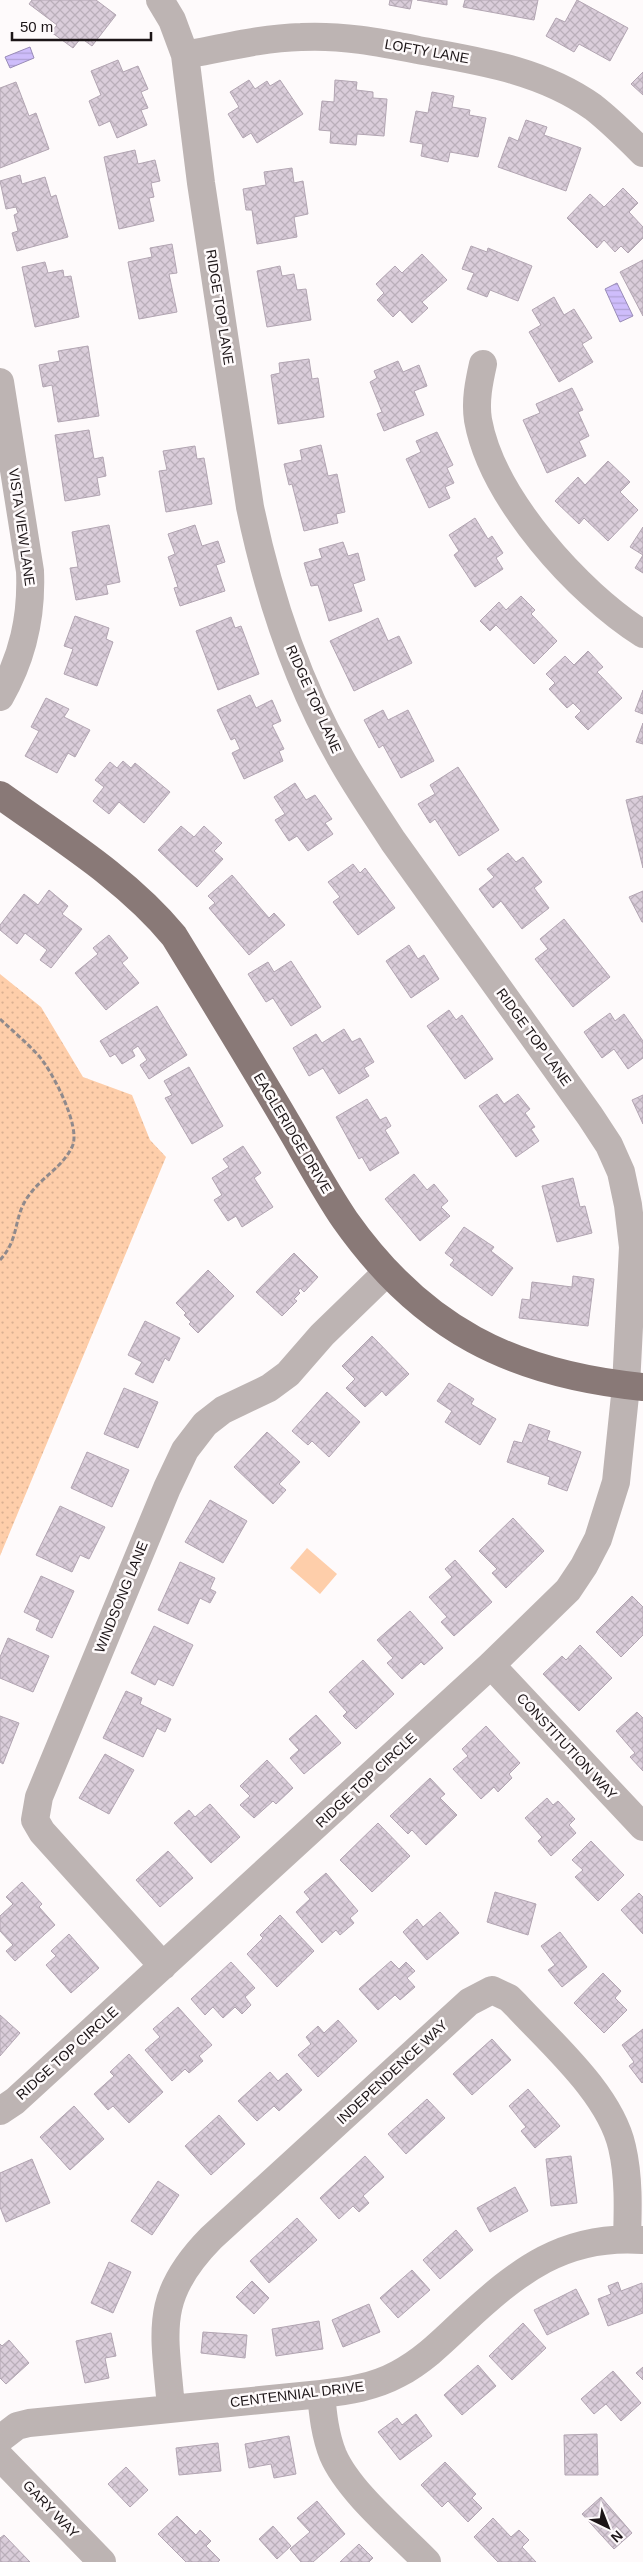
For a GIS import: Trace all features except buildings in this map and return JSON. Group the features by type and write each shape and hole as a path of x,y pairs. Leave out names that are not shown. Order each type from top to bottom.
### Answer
{"main road":[{"name":"EAGLERIDGE DRIVE","path":"0,795 112,877 153,911 174,936 344,1218 387,1272 451,1326 487,1348 523,1363 562,1375 635,1387"}],"street":[{"name":"RIDGE TOP LANE","path":"160,0 172,20 185,55 201,183 250,507 259,548 292,652 315,708 340,757 364,797 393,841 609,1145 621,1172 628,1205 633,1246 635,1387"},
{"name":"LOFTY LANE","path":"185,55 299,37 328,36 370,41 492,63 535,77 576,97 607,119 643,154"},
{"path":"484,364 477,401 481,434 496,472 518,508 556,559 614,615 643,634"},
{"name":"VISTA VIEW LANE","path":"0,382 28,562 31,595 24,641 17,663 0,697"},
{"name":"WINDSONG LANE","path":"163,1966 42,1832 35,1820 39,1797 184,1450 205,1424 218,1413 268,1388 288,1374 328,1329 387,1272"},
{"name":"RIDGE TOP CIRCLE","path":"0,2111 15,2101 163,1966 491,1665 568,1590 598,1539 616,1482 635,1387"},
{"name":"CONSTITUTION WAY","path":"491,1665 643,1827"},
{"name":"INDEPENDENCE WAY","path":"171,2408 165,2317 174,2289 192,2259 218,2232 469,2002 484,1992 492,1990 509,1998 578,2072 609,2114 622,2146 628,2202 635,2240"},
{"name":"CENTENNIAL DRIVE","path":"0,2439 23,2424 321,2394 369,2386 410,2366 434,2349 508,2281 542,2260 577,2246 602,2241 635,2240"},
{"path":"321,2394 327,2438 342,2471 427,2562"},
{"name":"GARY WAY","path":"0,2457 102,2562"}],"path":[{"path":"0,1019 40,1057 74,1126 74,1144 59,1166 41,1181 21,1207 12,1243 0,1260"}],"shaded area":[{"path":"30,47 34,58 10,68 5,57"},
{"path":"617,283 633,316 620,322 605,289"},
{"path":"0,974 41,1007 83,1077 132,1095 150,1140 166,1157 0,1556"},
{"path":"307,1548 337,1574 320,1594 290,1568"}]}
